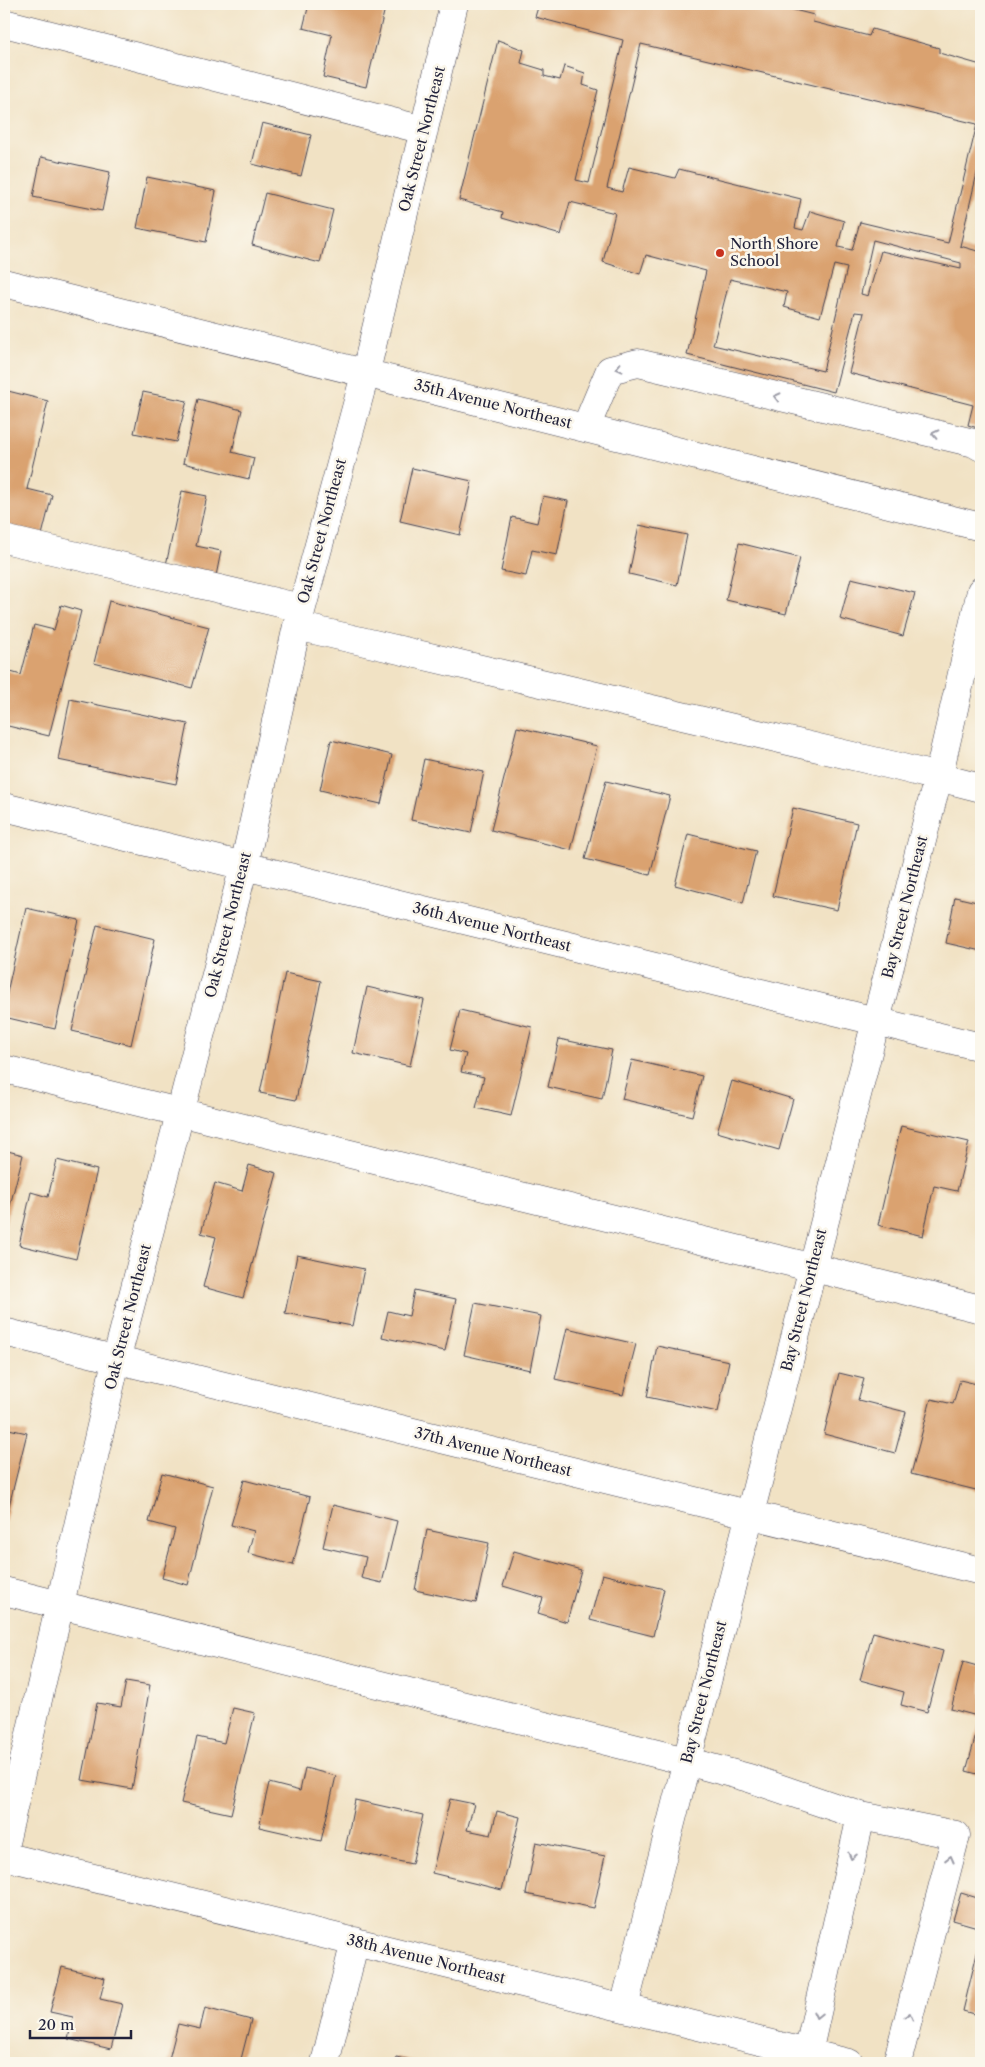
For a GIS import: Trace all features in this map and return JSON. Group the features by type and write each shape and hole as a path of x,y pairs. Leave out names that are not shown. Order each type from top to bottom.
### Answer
{"street":[{"name":"Oak Street Northeast","path":"4,1847 116,1361 244,866 299,617 366,372 454,4"},
{"path":"4,23 424,130"},
{"name":"35th Avenue Northeast","path":"4,283 981,527"},
{"path":"586,427 610,370 638,363 974,443 981,447"},
{"path":"4,539 299,617 981,788"},
{"name":"Bay Street Northeast","path":"624,2007 938,778 981,591"},
{"name":"36th Avenue Northeast","path":"4,807 981,1048"},
{"path":"4,1069 981,1309"},
{"name":"37th Avenue Northeast","path":"4,1332 116,1361 981,1571"},
{"path":"4,1591 686,1761 749,1778 861,1816 956,1835 897,2063"},
{"path":"808,2053 861,1816"},
{"name":"38th Avenue Northeast","path":"4,1856 848,2063"},
{"path":"325,2063 355,1941"}],"building":[{"path":"309,4 386,4 366,87 323,77 332,35 303,28"},
{"path":"539,4 770,4 814,15 813,22 869,36 872,29 939,48 939,53 981,65 981,156 960,246 981,252 981,267 978,267 977,273 981,274 981,429 968,425 973,405 849,373 864,313 855,312 834,392 687,355 706,271 646,255 640,274 603,262 615,213 570,202 561,235 502,218 503,212 459,200 498,40 524,50 521,63 544,70 544,76 560,80 564,66 585,73 583,85 598,90 576,180 589,183 623,40 535,17","holes":["641,44 977,124 948,243 860,222 852,250 838,247 844,221 810,211 803,230 795,228 801,199 679,169 675,178 629,167 622,192 607,188","873,240 961,263 961,269 881,251 868,296 861,294","834,265 847,268 823,371 713,345 730,279 787,292 784,307 820,317"]},
{"path":"262,123 311,135 301,176 252,164"},
{"path":"41,157 110,172 102,211 33,197"},
{"path":"147,177 216,191 206,242 137,228"},
{"path":"265,193 333,210 320,263 252,245"},
{"path":"4,390 48,401 27,489 52,495 41,539 4,530 6,484 4,483"},
{"path":"143,392 187,401 176,442 134,433"},
{"path":"198,399 242,410 232,452 254,458 249,479 183,463"},
{"path":"412,468 472,481 460,535 400,521"},
{"path":"182,491 207,496 196,546 221,551 216,576 166,565"},
{"path":"543,496 568,501 557,555 532,550 526,576 501,571 512,517 537,523"},
{"path":"639,525 687,535 677,585 629,574"},
{"path":"739,543 800,558 786,614 726,600"},
{"path":"851,578 915,593 903,636 840,619"},
{"path":"109,601 209,627 192,688 94,663"},
{"path":"61,605 81,611 49,736 4,725 4,670 21,675 34,625 54,630"},
{"path":"70,699 188,724 176,784 58,760"},
{"path":"517,727 597,746 571,850 491,830"},
{"path":"331,740 392,755 381,804 320,790"},
{"path":"424,759 484,772 471,833 411,820"},
{"path":"606,781 670,796 650,875 585,859"},
{"path":"793,808 857,823 837,910 773,896"},
{"path":"688,834 756,851 743,903 675,885"},
{"path":"955,897 981,903 981,951 946,943"},
{"path":"26,908 79,920 55,1029 4,1017 4,1006"},
{"path":"97,925 155,939 131,1045 72,1031"},
{"path":"285,973 321,981 296,1100 260,1093"},
{"path":"367,987 424,1000 410,1066 353,1053"},
{"path":"460,1010 532,1027 511,1116 476,1108 484,1077 461,1072 466,1054 450,1050"},
{"path":"559,1039 612,1050 602,1099 548,1087"},
{"path":"632,1060 702,1076 692,1116 622,1099"},
{"path":"732,1081 793,1099 779,1150 717,1132"},
{"path":"901,1126 969,1142 957,1191 934,1186 923,1236 878,1225"},
{"path":"4,1150 23,1155 4,1229"},
{"path":"57,1160 97,1170 76,1259 19,1245 31,1192 48,1197"},
{"path":"249,1165 277,1173 243,1298 203,1287 216,1237 201,1233 215,1183 242,1191"},
{"path":"297,1255 364,1269 352,1326 285,1313"},
{"path":"414,1290 456,1299 445,1351 382,1337 388,1311 409,1316"},
{"path":"475,1303 541,1316 530,1370 464,1355"},
{"path":"567,1328 636,1344 623,1395 555,1379"},
{"path":"657,1346 729,1361 718,1412 647,1397"},
{"path":"839,1373 864,1379 858,1400 906,1412 895,1453 824,1434"},
{"path":"960,1380 981,1385 980,1491 911,1474 931,1399 953,1404"},
{"path":"4,1428 27,1433 4,1526"},
{"path":"162,1473 213,1486 188,1585 162,1578 175,1529 149,1522"},
{"path":"244,1480 310,1497 293,1565 248,1553 254,1531 231,1525"},
{"path":"333,1505 397,1521 382,1583 361,1578 366,1557 323,1547"},
{"path":"427,1530 489,1543 476,1603 415,1590"},
{"path":"514,1551 581,1570 567,1622 538,1613 543,1598 503,1586"},
{"path":"602,1574 664,1589 653,1636 590,1620"},
{"path":"873,1632 943,1651 927,1712 901,1705 904,1692 860,1680"},
{"path":"963,1662 981,1667 981,1717 951,1709"},
{"path":"126,1681 150,1685 132,1789 82,1780 97,1703 121,1707"},
{"path":"233,1708 255,1713 231,1814 181,1803 197,1737 224,1743"},
{"path":"981,1717 981,1775 966,1771"},
{"path":"305,1768 336,1776 321,1841 259,1827 269,1783 300,1791"},
{"path":"450,1799 474,1804 467,1830 491,1835 497,1811 520,1817 502,1890 432,1873"},
{"path":"355,1800 423,1815 412,1864 345,1850"},
{"path":"536,1842 605,1856 594,1908 526,1894"},
{"path":"961,1893 981,1899 981,1928 953,1920"},
{"path":"981,1936 981,2016 963,2011"},
{"path":"62,1967 105,1978 100,1999 122,2004 111,2049 68,2039 73,2017 50,2012"},
{"path":"205,2008 251,2020 240,2063 168,2063 178,2024 200,2029"},
{"path":"396,2057 421,2062 421,2063 394,2063"}],"place":[{"name":"North Shore School","path":"720,253"}]}
